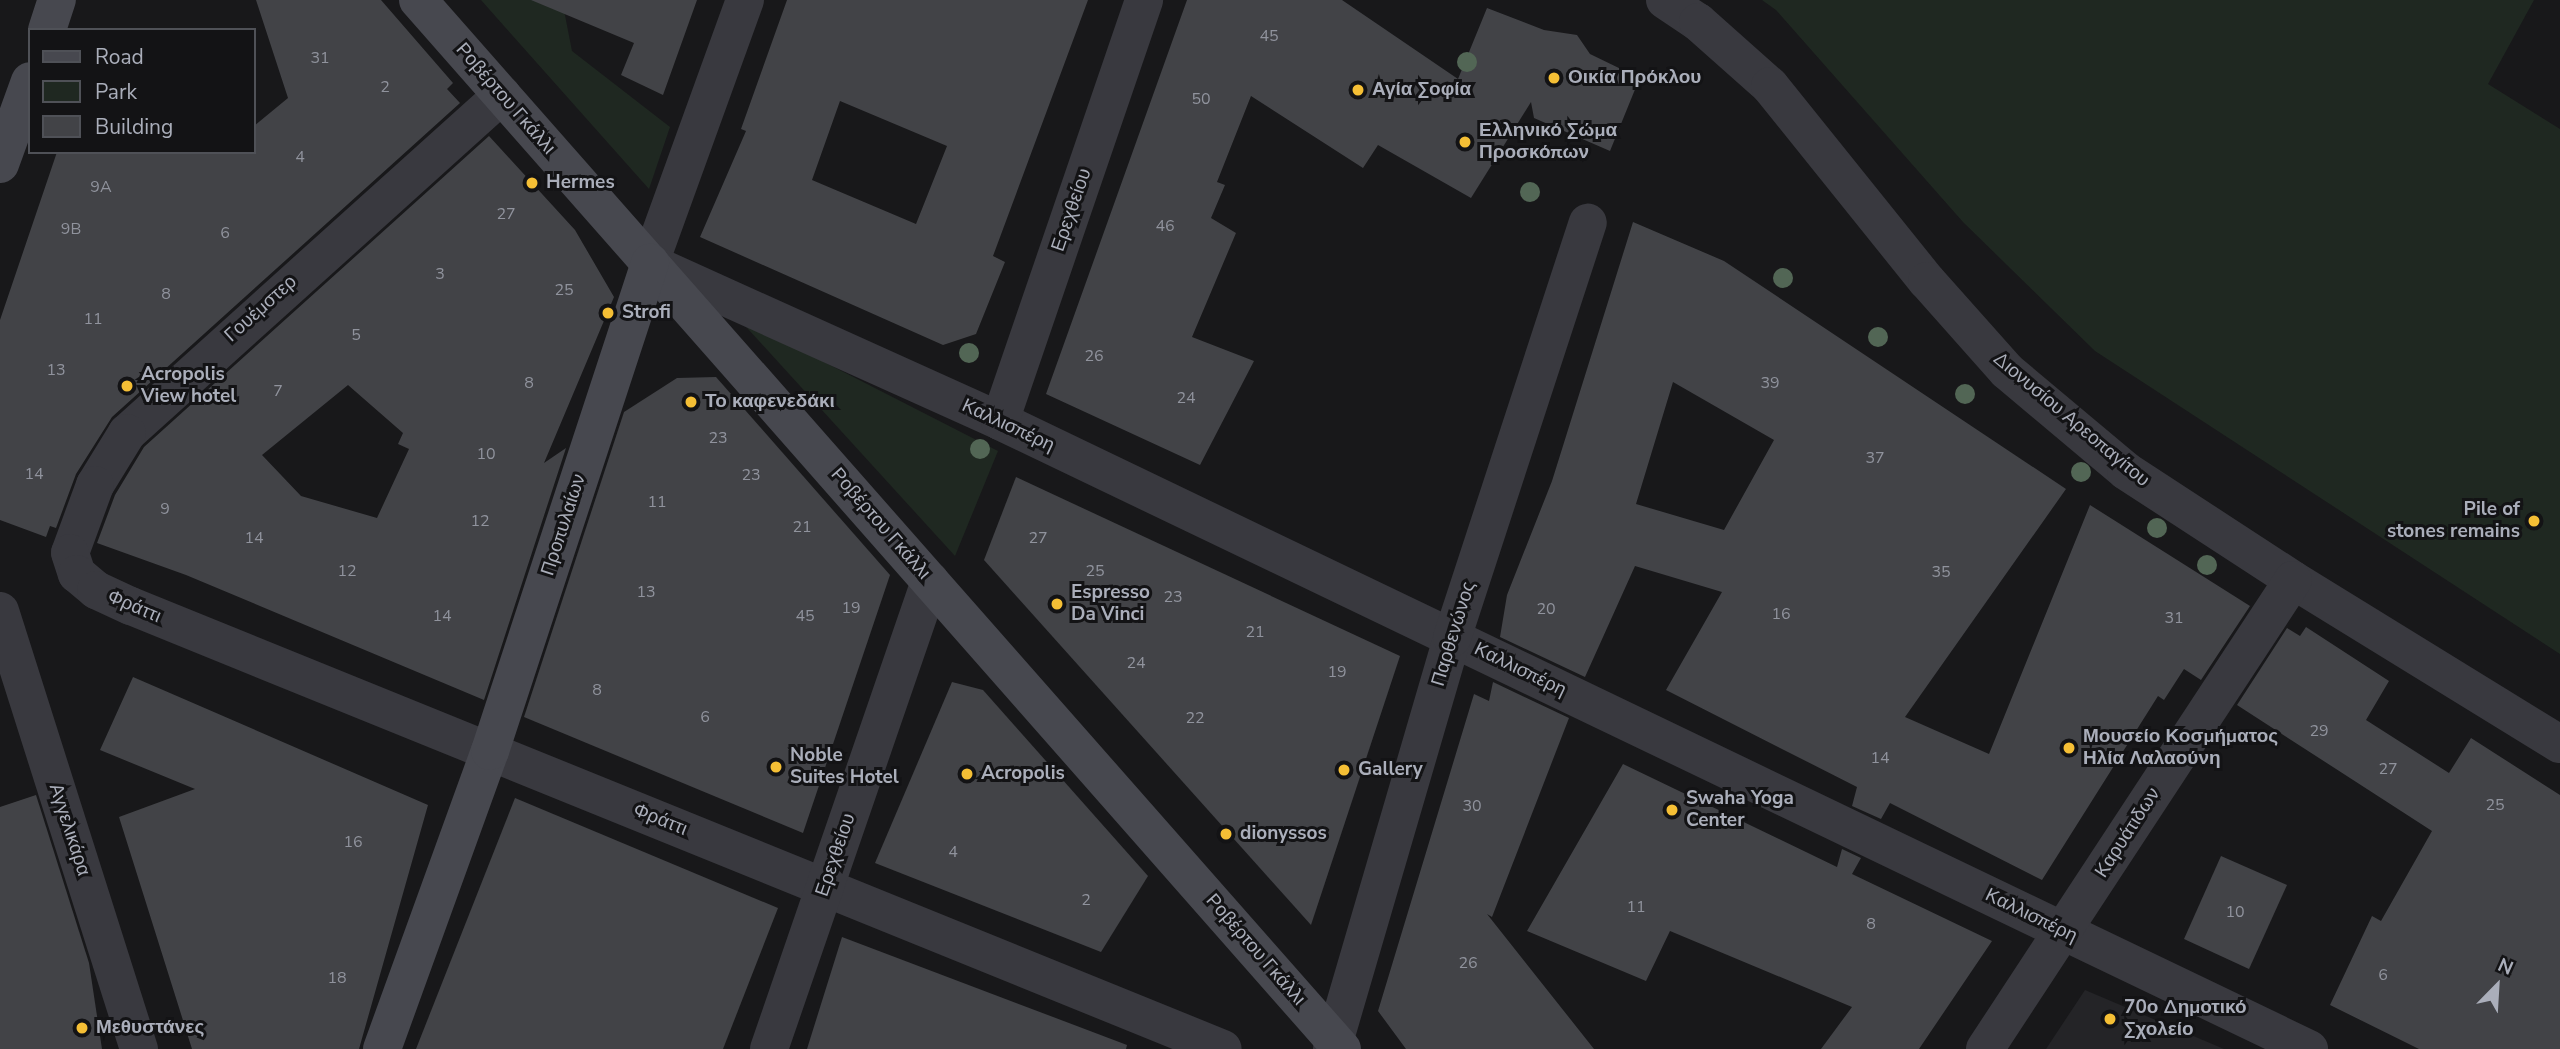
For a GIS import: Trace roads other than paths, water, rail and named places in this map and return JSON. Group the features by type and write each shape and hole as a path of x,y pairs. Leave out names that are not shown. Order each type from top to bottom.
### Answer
{"street":[{"path":"48,28 57,0"},
{"name":"Ροβέρτου Γκάλλι","path":"418,0 1336,1046"},
{"name":"Προπυλαίων","path":"382,1049 490,751 650,264 745,0"},
{"name":"Ερεχθείου","path":"1000,421 1144,0"},
{"name":"Διονυσίου Αρεοπαγίτου","path":"1665,0 1698,22 1770,86 1927,281 2007,371 2126,471 2293,580 2560,744"},
{"path":"0,164 28,87"},
{"name":"Γουέμστερ","path":"96,590 77,574 70,553 95,485 127,433 502,95"},
{"name":"Παρθενώνος","path":"1336,1046 1452,638 1588,223"},
{"name":"Καλλισπέρη","path":"650,264 1000,421 2309,1049"},
{"name":"Καρυάτιδων","path":"1985,1049 2293,580"},
{"name":"Ερεχθείου","path":"769,1049 930,581"},
{"name":"Φράττι","path":"96,590 1223,1049"},
{"name":"Αγγελικάρα","path":"0,611 139,1049"}],"place":[{"name":"Οικία Πρόκλου","path":"1554,78"},
{"name":"Αγία Σοφία","path":"1358,90"},
{"name":"Ελληνικό Σώμα Προσκόπων","path":"1465,142"},
{"name":"Hermes","path":"532,183"},
{"name":"Strofi","path":"608,313"},
{"name":"Acropolis View hotel","path":"127,386"},
{"name":"Το καφενεδάκι","path":"691,402"},
{"name":"Pile of stones remains","path":"2534,521"},
{"name":"Espresso Da Vinci","path":"1057,604"},
{"name":"Μουσείο Κοσμήματος Ηλία Λαλαούνη","path":"2069,748"},
{"name":"Noble Suites Hotel","path":"776,767"},
{"name":"Gallery","path":"1344,770"},
{"name":"Acropolis","path":"967,774"},
{"name":"Swaha Yoga Center","path":"1672,810"},
{"name":"dionyssos","path":"1226,834"},
{"name":"70ο Δημοτικό Σχολείο","path":"2110,1019"},
{"name":"Μεθυστάνες","path":"82,1028"}]}
